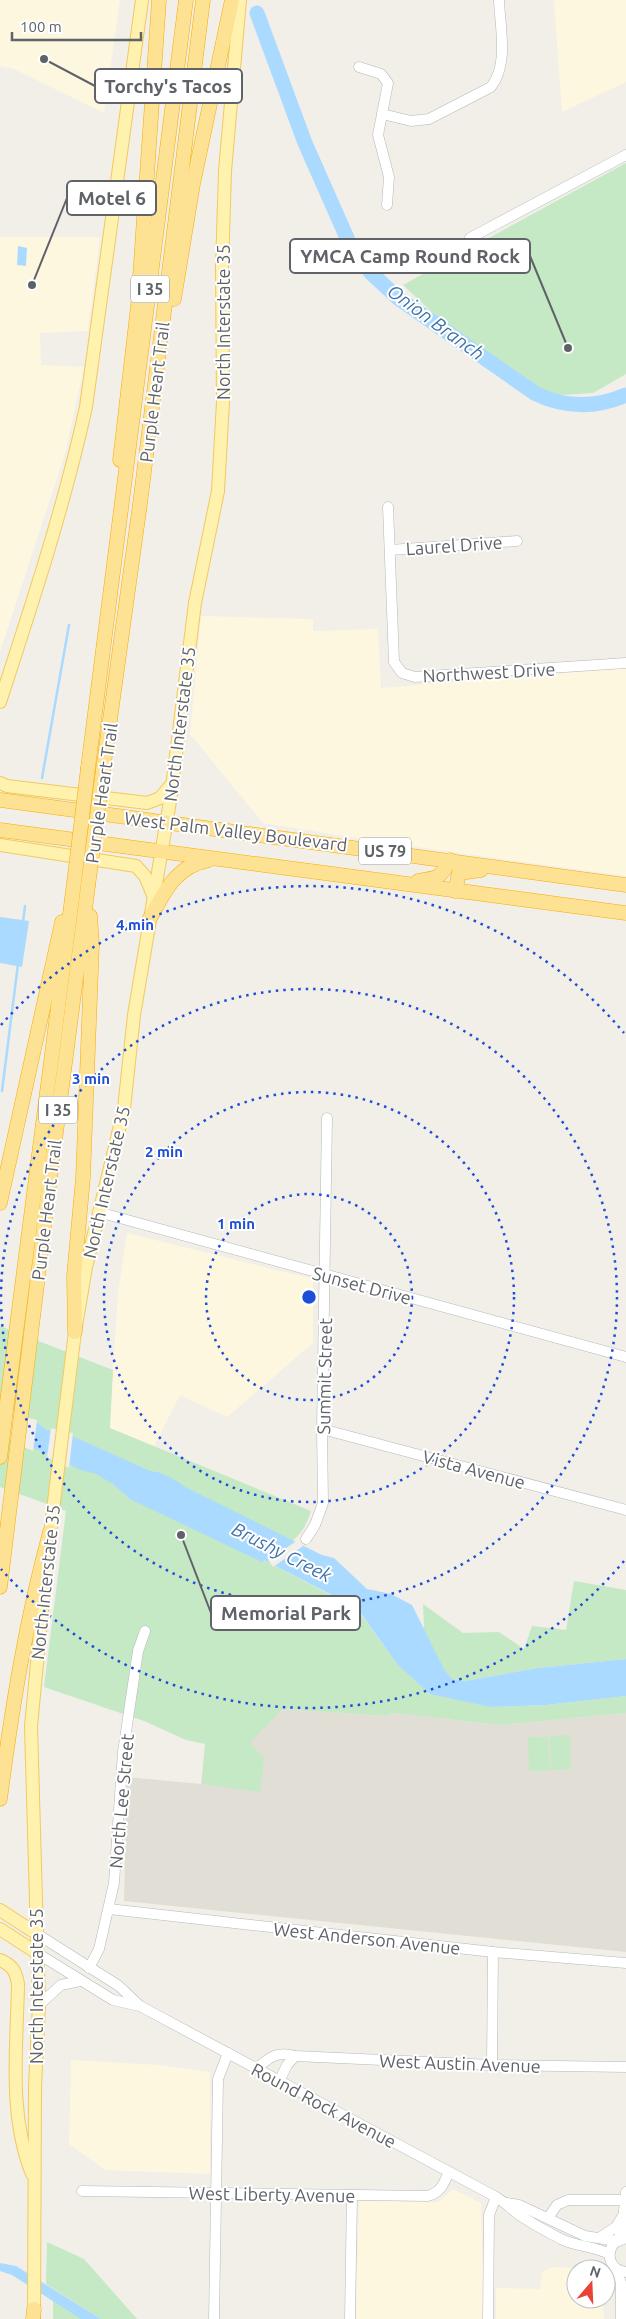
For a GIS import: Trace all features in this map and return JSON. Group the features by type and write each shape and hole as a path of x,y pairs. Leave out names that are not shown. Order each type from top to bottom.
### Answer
{"highway":[{"path":"113,579 121,436 138,306 159,0"},
{"name":"Purple Heart Trail","path":"0,1457 186,0"},
{"name":"Purple Heart Trail","path":"0,1587 88,886 140,504 203,0"},
{"path":"140,504 164,383 178,273 191,193 232,0"},
{"name":"West Palm Valley Boulevard","path":"0,800 626,885"},
{"name":"West Palm Valley Boulevard","path":"0,830 626,913"},
{"path":"149,920 165,891 178,874 194,863 217,858"},
{"path":"402,883 435,879 443,875 450,860"},
{"path":"455,891 459,873 501,868"},
{"path":"0,1203 47,996 58,936 74,884"},
{"path":"74,1338 74,1276 83,1178 92,944 88,886"},
{"path":"0,1799 16,1682 32,1598 50,1528"}],"main road":[{"path":"0,702 48,556 86,407 142,0"},
{"name":"North Interstate 35","path":"34,2316 34,2179 39,2005 31,1726 50,1528 74,1338 98,1212 124,1109 134,1015 172,784 195,603 219,483 223,402 222,268 224,171 240,0"},
{"path":"0,783 7,786 147,803 160,798 172,784"},
{"path":"0,845 136,866 141,870 153,895"},
{"name":"Round Rock Avenue","path":"0,1910 37,1934"},
{"name":"Round Rock Avenue","path":"0,1929 37,1953"},
{"path":"1,1960 10,1965 16,1973 18,1984 18,2127 22,2150 34,2179"}],"street":[{"path":"382,114 411,121 429,119 491,87 497,80 502,66 499,0"},
{"path":"360,68 381,74 388,83 378,135 389,177 387,205"},
{"path":"470,238 626,155"},
{"name":"Northwest Drive","path":"388,507 394,662 402,673 415,677 626,663"},
{"name":"Laurel Drive","path":"390,550 517,541"},
{"name":"Summit Street","path":"306,1539 315,1525 323,1503 322,1429 328,1118"},
{"name":"Sunset Drive","path":"98,1212 626,1357"},
{"name":"Vista Avenue","path":"322,1429 626,1510"},
{"name":"North Lee Street","path":"89,1968 99,1949 109,1909 117,1857 122,1752 138,1651 145,1631"},
{"name":"West Anderson Avenue","path":"109,1909 493,1952 626,1963"},
{"name":"Round Rock Avenue","path":"37,1934 119,1986 140,2006"},
{"path":"492,2065 493,1952"},
{"name":"Round Rock Avenue","path":"37,1953 114,2000 140,2006 507,2203 519,2205 577,2233 620,2240"},
{"path":"39,2005 60,1985 80,1981"},
{"path":"214,2319 218,2079 228,2053"},
{"name":"West Austin Avenue","path":"256,2069 274,2054 492,2065 626,2067"},
{"path":"279,2082 290,2060 295,2056"},
{"name":"West Liberty Avenue","path":"82,2191 352,2195 435,2194 441,2189 449,2172"},
{"path":"610,2259 609,2254 611,2247 620,2240 626,2192"},
{"path":"350,2319 352,2195"},
{"path":"488,2319 489,2216 496,2197"},
{"path":"548,2218 557,2205 568,2200 626,2200"},
{"name":"Round Rock Avenue","path":"507,2203 515,2212 561,2239 578,2245 597,2248 609,2254"},
{"path":"599,2238 616,2227 622,2216"},
{"path":"616,2269 626,2272"},
{"path":"616,2269 621,2283 621,2319"}],"shaded area":[{"path":"0,0 120,0 104,113 14,69 0,66"},
{"path":"554,0 626,0 626,82 562,112"},
{"path":"0,237 100,237 88,331 40,333 41,365 84,367 65,454 0,652"},
{"path":"201,616 313,619 313,631 378,629 381,688 626,668 626,876 388,843 263,823 190,734"},
{"path":"127,1233 313,1279 313,1343 227,1417 180,1395 154,1446 109,1428 118,1293"},
{"path":"283,1709 385,1716 393,1713 499,1725 626,1713 626,1952 124,1901 127,1777 201,1784 205,1744 249,1743"},
{"path":"71,2060 159,2065 210,2072 210,2174 105,2170 69,2144"},
{"path":"453,2189 481,2203 484,2319 356,2319 359,2201 438,2202"},
{"path":"552,2267 566,2268 566,2309 604,2309 604,2319 496,2319 496,2288 540,2289 542,2272"}],"green space":[{"path":"626,163 626,374 593,393 546,396 512,377 452,331 403,285"},
{"path":"0,1326 113,1370 110,1428 311,1511 307,1522 298,1536 264,1560 357,1609 397,1664 424,1627 423,1604 463,1633 499,1632 524,1649 532,1626 566,1630 574,1581 626,1590 626,1659 538,1668 465,1681 452,1679 417,1682 491,1707 546,1705 626,1696 626,1713 499,1725 393,1713 385,1716 283,1709 250,1743 264,1758 260,1792 202,1784 205,1744 186,1740 144,1721 44,1687 66,1511 0,1487"},
{"path":"570,1735 571,1769 551,1770 550,1736"},
{"path":"528,1737 548,1737 550,1771 529,1771"},
{"path":"47,2242 84,2259 137,2319 101,2319 46,2284"},
{"path":"53,2300 81,2319 53,2319"}],"water":[{"path":"18,246 27,248 26,266 17,265"},
{"path":"0,917 29,921 22,967 0,963"},
{"name":"Brushy Creek","path":"33,1420 47,1430 72,1436 150,1471 169,1476 185,1487 322,1555 334,1558 367,1589 391,1594 412,1605 445,1671 452,1679 465,1681 538,1668 626,1659 626,1696 546,1705 491,1707 430,1694 397,1664 357,1608 264,1560 262,1562 130,1499 113,1484 96,1474 81,1470 32,1447"},
{"path":"0,2263 16,2266 101,2319 81,2319 12,2275 0,2271"}],"pier":[{"path":"4,1405 20,1416 37,1420 33,1451 0,1437"},
{"path":"51,1428 73,1433 69,1468 47,1457"},
{"path":"298,1540 306,1544 273,1567 268,1560"}],"waterway":[{"name":"Onion Branch","path":"257,13 305,143 351,247 371,273 398,298 536,394 558,402 581,405 604,402 626,395"},
{"path":"42,778 69,625"},
{"path":"23,922 25,906"},
{"path":"2,1091 18,964"}],"place":[{"name":"Torchy's Tacos","path":"44,59"},
{"name":"Motel 6","path":"32,285"},
{"name":"YMCA Camp Round Rock","path":"568,348"},
{"name":"Memorial Park","path":"181,1535"}]}
